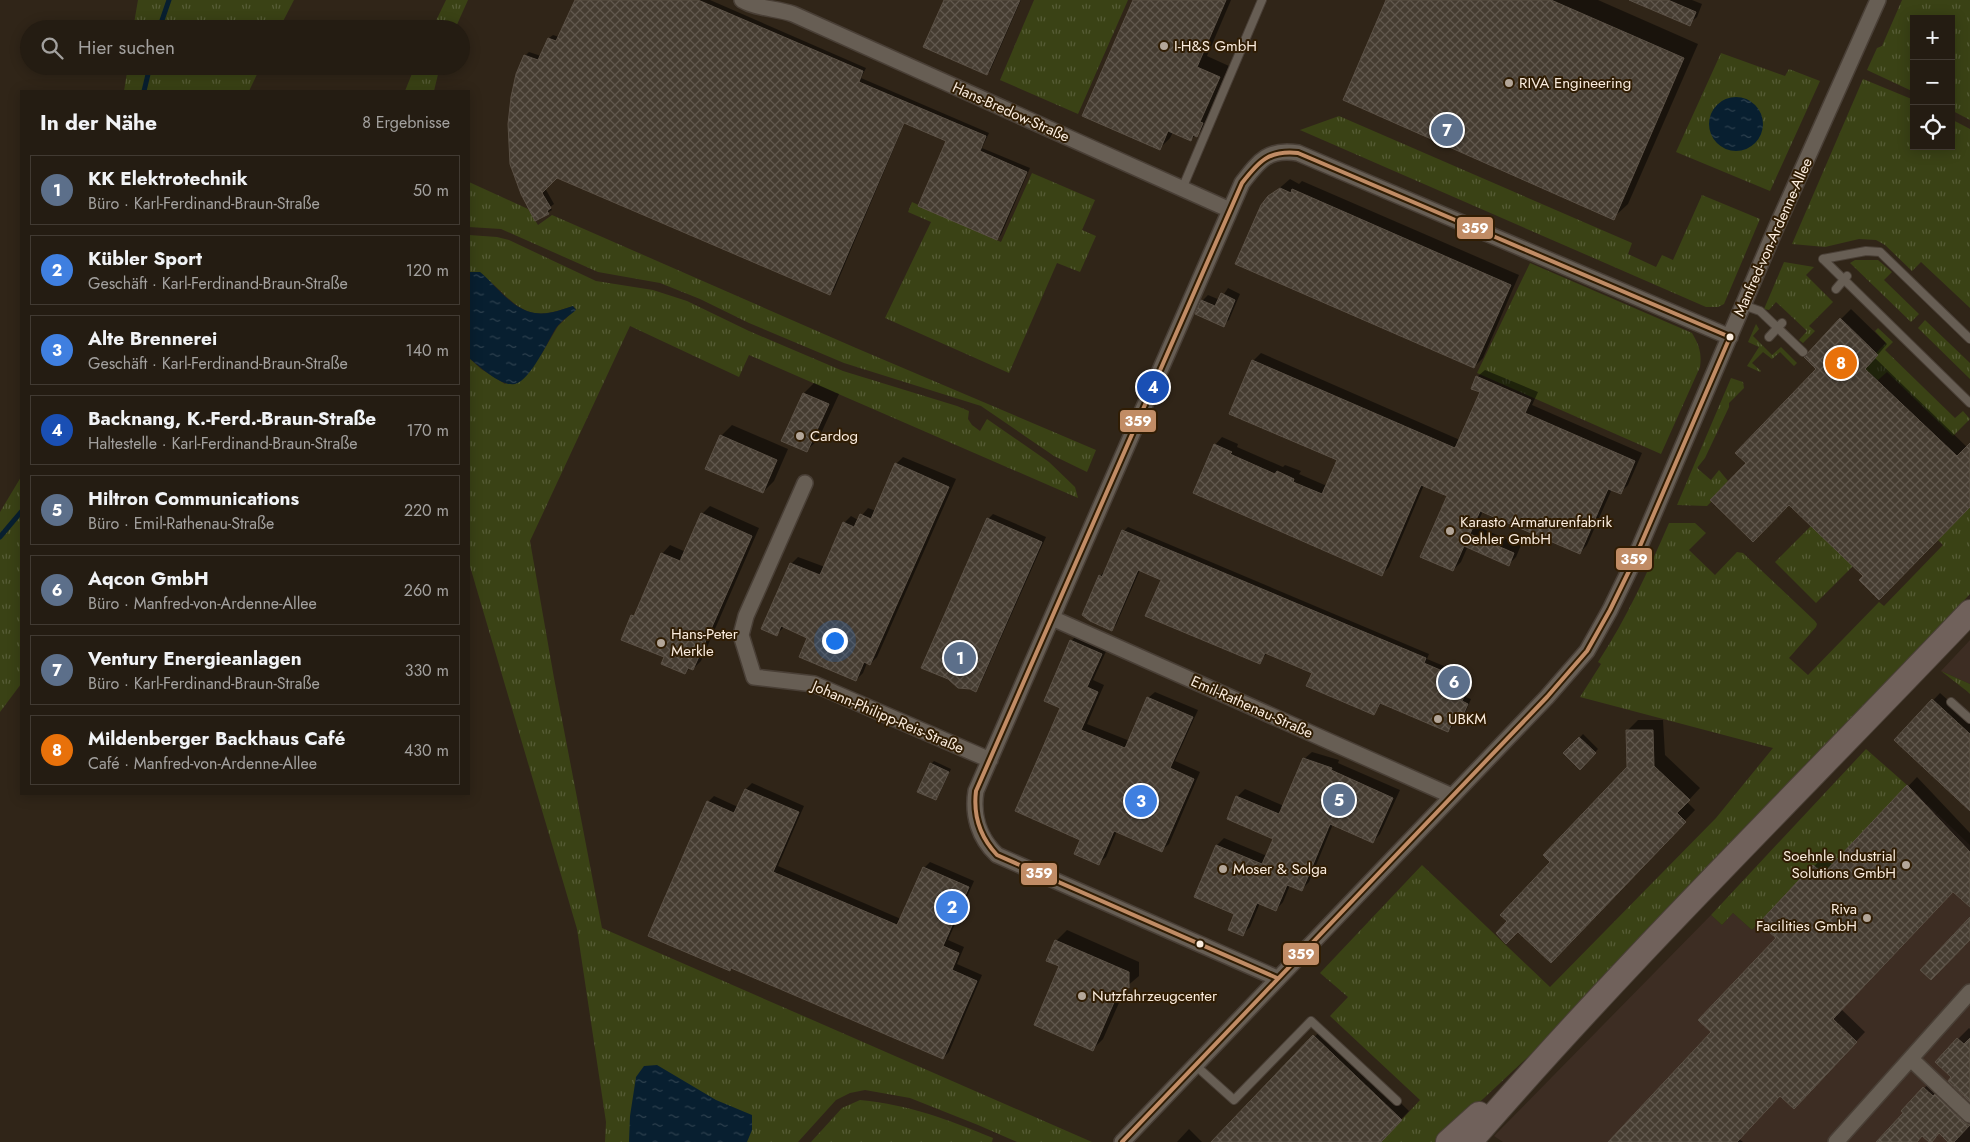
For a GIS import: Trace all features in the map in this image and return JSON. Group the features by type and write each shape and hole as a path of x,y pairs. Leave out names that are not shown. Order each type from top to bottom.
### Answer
{"main road":[{"path":"1470,1142 1542,1058 1970,612"},
{"path":"1448,1142 1542,1058"}],"street":[{"name":"Hans-Bredow-Straße","path":"742,0 748,4 779,9 793,14 1230,210"},
{"path":"785,0 793,14"},
{"name":"Manfred-von-Ardenne-Allee","path":"1122,1142 1543,701 1587,651 1631,567 1743,305 1878,0"},
{"path":"1277,978 997,855 989,847 982,834 976,818 974,804 976,791 1242,183 1257,163 1273,153 1284,151 1298,153 1730,337"},
{"name":"Johann-Philipp-Reis-Straße","path":"804,483 746,616 741,636 754,677 814,684 990,760"},
{"name":"Emil-Rathenau-Straße","path":"1052,618 1452,796"},
{"path":"1836,1142 1970,992"},
{"path":"1911,1059 1970,1115"}],"lane":[{"path":"1182,189 1262,0"},
{"path":"1970,339 1880,252 1866,250 1823,259 1845,278 1970,404"},
{"path":"1836,289 1845,278"},
{"path":"1743,305 1760,311 1780,325 1804,352"},
{"path":"1769,337 1780,325"},
{"path":"1951,702 1970,719"},
{"path":"1195,1065 1234,1100 1311,1021 1397,1101"}],"shaded area":[{"path":"1970,640 1970,684 1941,671"},
{"path":"1907,785 1970,845 1970,1142 1503,1142 1494,1136 1711,915 1722,925 1733,913 1752,930 1813,865 1823,873"}],"green space":[{"path":"138,0 294,0 284,20 135,20"},
{"path":"446,0 468,0 459,20 436,20"},
{"path":"1034,0 1128,0 1078,114 1000,80"},
{"path":"1902,0 1970,0 1970,120 1955,112 1955,15 1910,15 1910,90 1867,70 1877,48 1882,46"},
{"path":"1721,53 1785,76 1789,69 1820,81 1770,191 1676,152"},
{"path":"127,75 257,75 249,90 124,90"},
{"path":"411,75 438,75 434,90 405,90"},
{"path":"1863,79 1910,98 1910,150 1955,150 1955,121 1970,129 1970,308 1921,262 1912,271 1885,245 1876,240 1859,239 1825,247 1792,244"},
{"path":"1339,116 1632,243 1628,254 1656,267 1662,255 1673,260 1702,195 1760,219 1724,304 1718,307 1706,307 1300,130"},
{"path":"1032,173 1095,200 1082,230 1096,236 1080,272 1057,263 1009,373 885,318 931,222 908,212 912,202 1001,242"},
{"path":"470,182 528,209 538,225 552,215 856,348 1096,450 1087,472 1054,456 981,406 844,363 660,283 598,272 501,229 470,227"},
{"path":"470,235 509,240 596,281 653,290 687,301 749,331 843,371 969,411 968,419 980,431 987,419 1049,462 1075,487 1078,498 749,355 739,377 630,326 530,541 602,928 1092,1142 1017,1142 910,1098 865,1090 850,1093 836,1100 798,1142 605,1142 606,1122 577,929 470,566 470,359 481,369 505,384 541,355 558,326 576,309 573,306 544,313 534,313 525,310 516,305 486,279 470,273"},
{"path":"1855,260 1878,260 1892,272 1884,280 1919,314 1911,322 1850,263"},
{"path":"1784,262 1814,267 1806,275 1833,302 1809,326 1815,331 1803,343 1799,340 1807,331 1776,302 1769,310 1764,309"},
{"path":"1530,263 1692,333 1701,357 1700,367 1661,454 1477,373"},
{"path":"1925,320 1970,363 1970,379 1918,328"},
{"path":"1756,324 1759,329 1753,336 1772,355 1781,347 1797,363 1794,366 1780,352 1772,359 1763,352 1752,363 1760,372 1747,366 1759,347 1748,342"},
{"path":"1878,328 1893,342 1885,350 1955,418 1963,411 1970,419 1953,436 1887,372 1878,380 1865,369 1886,343 1875,331"},
{"path":"1731,378 1743,382 1744,388 1729,403 1729,407 1705,458 1697,468 1711,480 1719,470 1728,481 1710,500 1711,502 1707,506 1677,505"},
{"path":"20,479 20,685 0,712 0,512"},
{"path":"1970,507 1970,594 1544,1042 1437,1142 1381,1142 1420,1100 1330,1016 1348,997 1320,973 1422,865 1550,987 1716,818 1773,748 1580,697 1601,664 1598,662 1628,611 1669,523 1695,523 1706,533 1689,550 1715,575 1737,552 1743,553 1815,621 1816,627 1789,658 1808,675 1879,602 1884,606 1943,545 1938,540"},
{"path":"1811,526 1853,566 1816,603 1775,562"},
{"path":"1941,671 1970,684 1970,694 1968,692"},
{"path":"1866,749 1907,785 1823,874 1813,865 1752,930 1733,913 1722,925 1711,915"},
{"path":"860,1100 896,1105 928,1114 993,1138 992,1142 811,1142 842,1108"}],"water":[{"path":"1731,97 1741,97 1751,101 1759,109 1763,124 1759,139 1751,147 1741,151 1731,151 1721,147 1713,139 1709,129 1709,119 1713,109 1721,101"},
{"path":"470,272 480,272 512,302 527,311 545,313 573,306 576,310 558,325 538,360 527,376 521,381 509,384 484,371 470,359"},
{"path":"657,1065 716,1100 752,1115 752,1130 747,1142 629,1142 630,1116 636,1077 644,1066"}],"building":[{"path":"575,0 698,0 863,71 859,82 986,136 980,151 1027,172 997,240 918,206 946,141 904,123 830,295 557,178 542,193 551,208 547,211 549,214 535,221 521,194 510,164 508,124 511,97 516,74 524,55 538,60 548,38 556,41"},
{"path":"944,0 1020,0 987,75 923,47"},
{"path":"1133,0 1226,0 1197,67 1220,77 1200,122 1203,123 1197,137 1193,135 1191,141 1168,131 1160,150 1082,116"},
{"path":"1386,0 1551,0 1684,58 1614,220 1343,100"},
{"path":"1629,0 1668,0 1696,12 1690,26"},
{"path":"1280,188 1291,193 1292,189 1511,285 1474,368 1235,264 1261,205 1268,196"},
{"path":"1221,293 1235,300 1224,327 1195,314 1201,300 1215,306"},
{"path":"1840,318 1878,355 1865,369 1957,456 1970,443 1970,507 1879,600 1859,580 1863,576 1789,505 1753,542 1710,500 1746,463 1735,453 1816,369 1804,357"},
{"path":"1252,360 1455,448 1480,392 1471,389 1476,376 1531,400 1525,413 1635,461 1621,494 1608,489 1580,554 1480,511 1470,534 1514,553 1509,566 1464,546 1453,571 1420,557 1447,496 1421,485 1382,576 1193,493 1214,444 1232,452 1230,454 1275,474 1277,471 1294,479 1293,482 1322,494 1337,460 1229,414"},
{"path":"803,393 829,404 807,452 781,441"},
{"path":"720,435 777,460 763,493 705,469"},
{"path":"895,463 949,487 870,665 864,662 856,681 799,657 807,638 781,626 777,636 761,629 790,563 820,575 843,522 854,527 860,514 871,519"},
{"path":"701,513 752,536 693,670 688,668 685,674 661,664 664,657 621,640 631,615 634,616 661,553 680,561"},
{"path":"987,518 1042,542 976,692 970,689 958,688 948,679 921,668"},
{"path":"1122,530 1426,658 1424,663 1470,683 1462,701 1468,704 1462,717 1456,714 1448,732 1380,703 1374,715 1306,686 1312,673 1265,653 1260,664 1145,616 1161,580 1138,570 1112,631 1090,621 1082,615 1099,575 1102,577"},
{"path":"1070,640 1102,654 1087,687 1098,692 1081,730 1125,748 1147,697 1193,717 1170,768 1194,779 1162,852 1114,831 1099,865 1074,854 1080,840 1015,811 1060,708 1044,701"},
{"path":"1932,699 1970,734 1970,811 1894,740"},
{"path":"1626,730 1653,730 1654,766 1690,800 1677,813 1686,822 1551,963 1518,932 1506,944 1496,933 1507,921 1500,915 1550,862 1543,855 1627,767"},
{"path":"1579,737 1596,753 1580,770 1563,753"},
{"path":"1303,758 1332,768 1331,770 1393,798 1373,843 1330,824 1302,891 1287,885 1276,911 1257,903 1243,936 1228,930 1234,914 1194,897 1216,845 1262,864 1273,839 1227,819 1236,796 1279,814"},
{"path":"930,763 949,772 936,800 917,792"},
{"path":"1907,785 1970,852 1970,907 1953,892 1833,1019 1857,1042 1794,1109 1780,1096 1737,1142 1608,1142 1711,1032 1698,1020 1776,938 1759,923 1813,865 1823,874"},
{"path":"745,789 799,812 773,872 897,925 923,867 969,887 943,946 959,953 952,970 977,981 943,1059 731,968 730,971 648,936 707,801 734,813"},
{"path":"1970,917 1970,940 1931,980 1920,970"},
{"path":"1055,940 1129,972 1129,988 1124,986 1121,994 1118,993 1093,1051 1034,1025 1059,966 1046,961"},
{"path":"1313,1035 1402,1120 1381,1142 1211,1142"},
{"path":"1957,1038 1964,1044 1970,1038 1970,1102 1948,1081 1951,1077 1935,1062"},
{"path":"1923,1087 1933,1096 1935,1094 1964,1122 1970,1125 1954,1142 1948,1142 1939,1133 1932,1142 1929,1142 1922,1136 1917,1142 1876,1142 1903,1113 1901,1111"}],"waterway":[{"path":"162,20 169,0"},
{"path":"144,90 148,75"},
{"path":"0,537 20,513"}],"transit line":[{"name":"359","path":"1122,1142 1547,697 1587,651 1631,567 1730,337 1298,153 1272,155 1260,163 1242,183 976,791 975,800 979,826 986,841 997,855 1277,978"}],"place":[{"name":"I-H&S GmbH","path":"1164,46"},
{"name":"RIVA Engineering","path":"1509,83"},
{"name":"Ventury Energieanlagen","path":"1447,130"},
{"name":"Mildenberger Backhaus Café","path":"1841,363"},
{"name":"Backnang, K.-Ferd.-Braun-Straße","path":"1153,387"},
{"name":"Cardog","path":"800,436"},
{"name":"Karasto Armaturenfabrik Oehler GmbH","path":"1450,531"},
{"name":"Hans-Peter Merkle","path":"661,643"},
{"name":"KK Elektrotechnik","path":"960,658"},
{"name":"Aqcon GmbH","path":"1454,682"},
{"name":"UBKM","path":"1438,719"},
{"name":"Hiltron Communications","path":"1339,800"},
{"name":"Alte Brennerei","path":"1141,801"},
{"name":"Soehnle Industrial Solutions GmbH","path":"1906,865"},
{"name":"Moser & Solga","path":"1223,869"},
{"name":"Kübler Sport","path":"952,907"},
{"name":"Riva Facilities GmbH","path":"1867,918"},
{"name":"Nutzfahrzeugcenter","path":"1082,996"}]}
